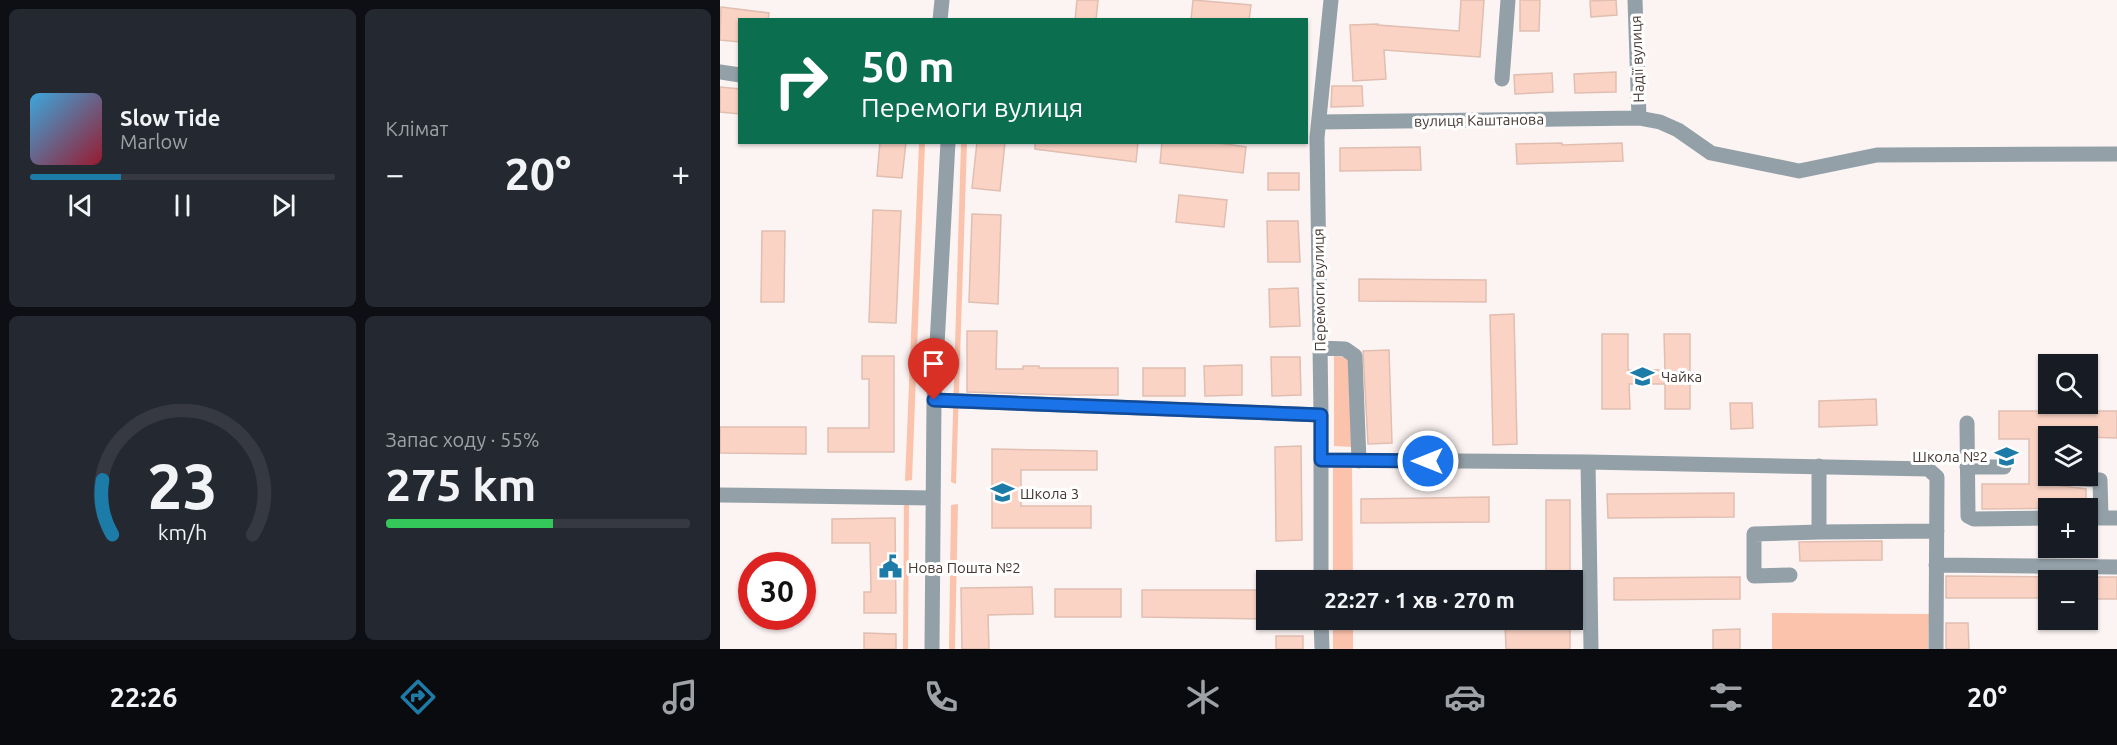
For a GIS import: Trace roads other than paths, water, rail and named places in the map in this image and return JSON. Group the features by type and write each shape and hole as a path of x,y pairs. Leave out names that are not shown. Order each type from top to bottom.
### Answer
{"street":[{"path":"940,18 942,0"},
{"name":"Перемоги вулиця","path":"1321,570 1320,348 1312,137 1319,122 1331,0"},
{"path":"1502,79 1508,0"},
{"name":"Надії вулиця","path":"1635,0 1639,118"},
{"path":"720,72 738,75"},
{"name":"вулиця Каштанова","path":"1319,122 1639,118 1660,122 1678,130 1711,153 1800,171 1877,154 2117,154"},
{"path":"932,649 934,400 948,144"},
{"path":"1320,348 1345,350 1355,356 1359,461"},
{"path":"934,400 1321,415"},
{"path":"1967,423 1968,514 1971,518 2038,518"},
{"path":"1321,460 1928,468 1937,477 1936,649"},
{"path":"1588,462 1591,649"},
{"path":"1819,466 1819,532"},
{"path":"1967,467 2004,467"},
{"path":"2098,480 2100,480 2102,518"},
{"path":"720,495 933,498"},
{"path":"1790,576 1754,576 1754,534 1937,531"},
{"path":"1936,565 2117,567"},
{"path":"1322,630 1322,649"}],"place":[{"name":"Чайка","path":"1643,376"},
{"name":"Школа №2","path":"2006,456"},
{"name":"Школа 3","path":"1002,493"},
{"name":"Нова Пошта №2","path":"890,567"}]}
